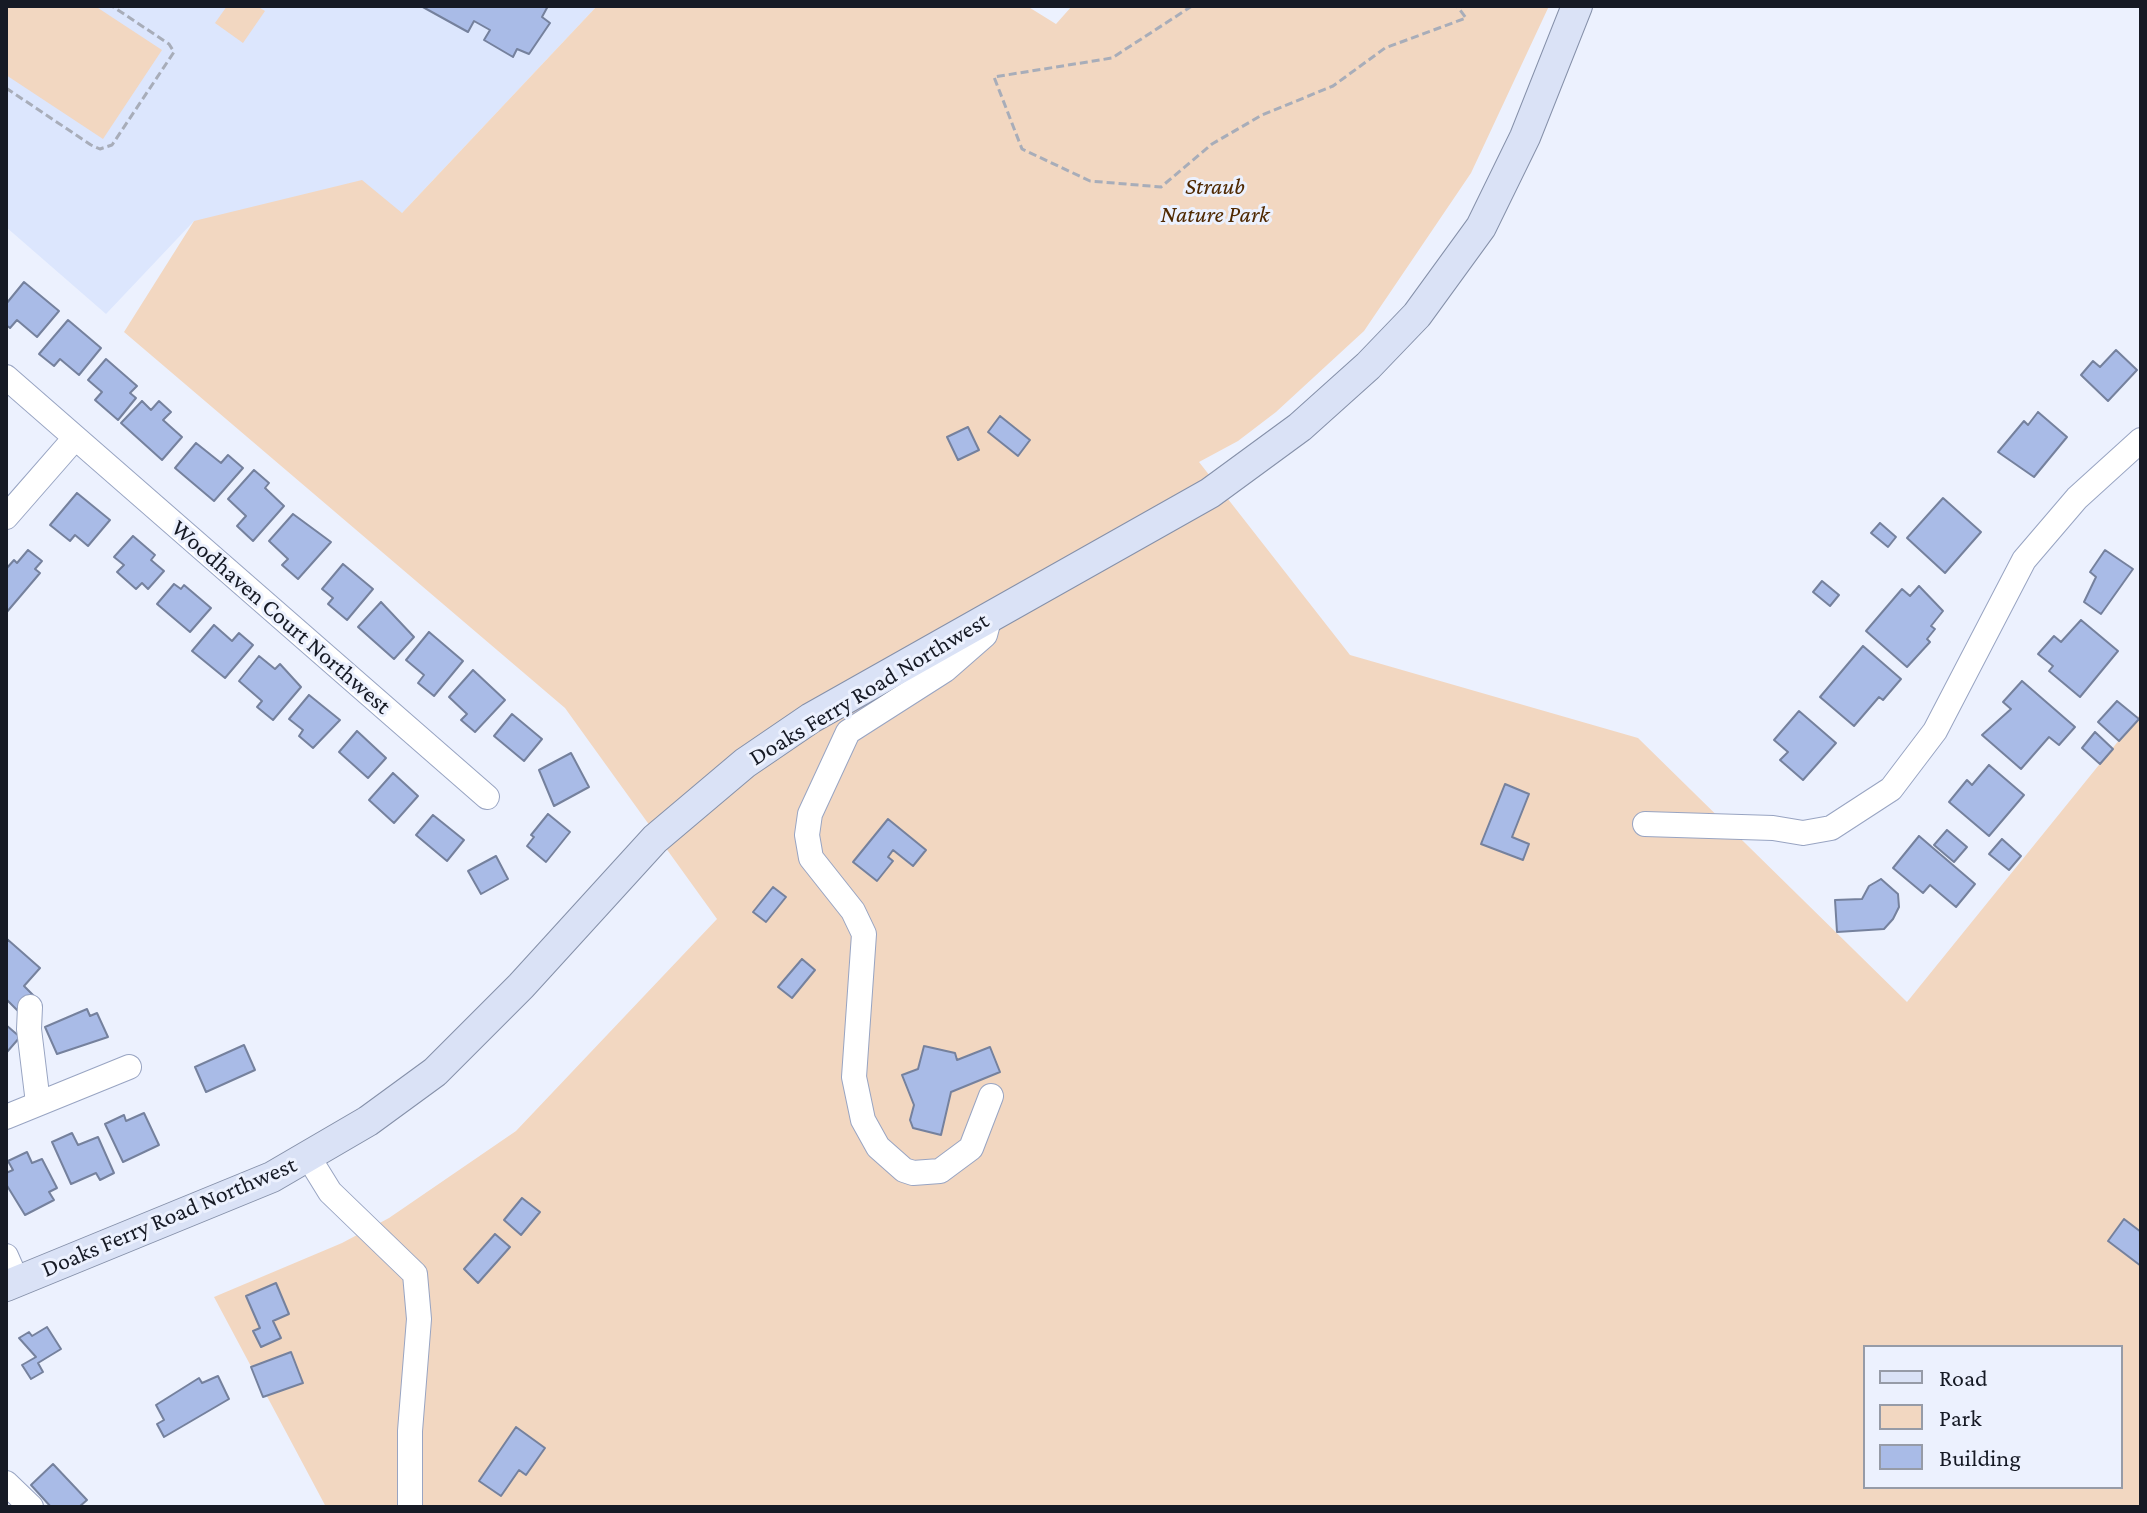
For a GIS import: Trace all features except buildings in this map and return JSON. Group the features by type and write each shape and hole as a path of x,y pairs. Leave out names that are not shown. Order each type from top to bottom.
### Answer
{"main road":[{"name":"Doaks Ferry Road Northwest","path":"10,1274 225,1197 309,1158 368,1121 435,1072 521,986 655,839 693,803 811,718 1210,493 1300,427 1368,366 1417,315 1481,227 1525,137 1577,6"}],"street":[{"name":"Woodhaven Court Northwest","path":"6,377 487,797"},
{"path":"6,517 75,438"},
{"path":"1645,824 1773,828 1803,833 1831,828 1891,789 1935,731 2024,560 2077,498 2141,440"},
{"path":"990,616 985,635 945,670 848,732 810,814 807,835 811,858 853,911 864,934 854,1077 863,1120 878,1147 904,1170 913,1173 940,1171 971,1148 991,1096"},
{"path":"30,1007 29,1029 38,1103"},
{"path":"6,1117 129,1067"},
{"path":"309,1158 330,1192 415,1274 419,1319 410,1431 410,1507"},
{"path":"6,1483 31,1507"}],"path":[{"path":"6,88 91,145 100,149 112,145 174,52 169,44 112,6"},
{"path":"1192,6 1112,58 994,77 1022,149 1090,181 1161,187 1212,144 1262,115 1333,86 1385,48 1466,18 1457,6"}],"shaded area":[{"path":"6,6 597,6 402,213 194,221 106,314 6,227"}],"green space":[{"path":"6,6 95,6 162,50 103,139 6,75"},
{"path":"227,6 257,6 265,11 243,43 215,23"},
{"name":"Straub Nature Park","path":"597,6 1027,6 1056,24 1072,6 1549,6 1471,173 1364,331 1276,412 1238,441 1199,462 1350,655 1638,738 1907,1002 2141,713 2141,1507 326,1507 214,1297 342,1243 389,1218 516,1131 717,919 565,708 124,332 194,221 362,180 402,213"}]}
